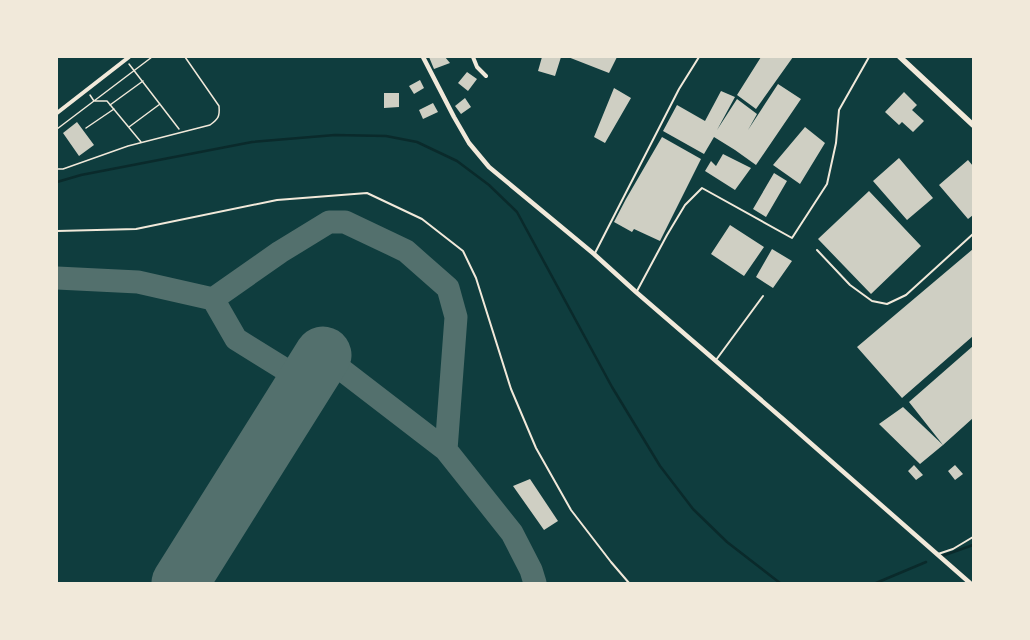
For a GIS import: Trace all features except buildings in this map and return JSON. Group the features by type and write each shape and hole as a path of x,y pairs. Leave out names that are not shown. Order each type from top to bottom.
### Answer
{"main road":[{"path":"902,58 973,125"}],"street":[{"path":"423,57 469,143 489,167 594,254 970,583"},
{"path":"473,57 477,67 486,76"},
{"path":"57,112 128,58"}],"lane":[{"path":"594,254 679,89 699,57"},
{"path":"636,292 685,205 702,188 792,238 827,184 836,143 839,110 870,57"},
{"path":"57,232 136,229 277,200 367,192 422,219 463,251 476,278 511,388 536,448 571,510 629,583"},
{"path":"817,250 850,285 872,301 887,304 906,295 973,234"},
{"path":"715,361 763,296"},
{"path":"937,554 953,549 973,537"}],"path":[{"path":"57,129 152,57"},
{"path":"57,169 63,169 141,143 210,125 217,120 220,114 219,106 184,57"},
{"path":"128,58 134,70 179,129"},
{"path":"110,105 143,81"},
{"path":"86,90 94,101"},
{"path":"94,101 107,101 141,143"},
{"path":"129,127 160,104"},
{"path":"86,128 114,109"}],"waterway":[{"path":"57,182 81,175 252,142 335,135 386,136 417,142 457,161 489,185 517,212 612,387 660,466 693,509 727,542 780,583"},
{"path":"942,556 973,545"},
{"path":"876,583 926,562"}],"taxiway":[{"path":"57,278 138,282 213,299 280,252 329,222 345,222 406,251 448,288 456,317 446,450 329,360"},
{"path":"213,299 236,339 294,375"},
{"path":"446,450 512,533 531,570 535,583"}],"runway":[{"path":"180,583 323,355"}]}
